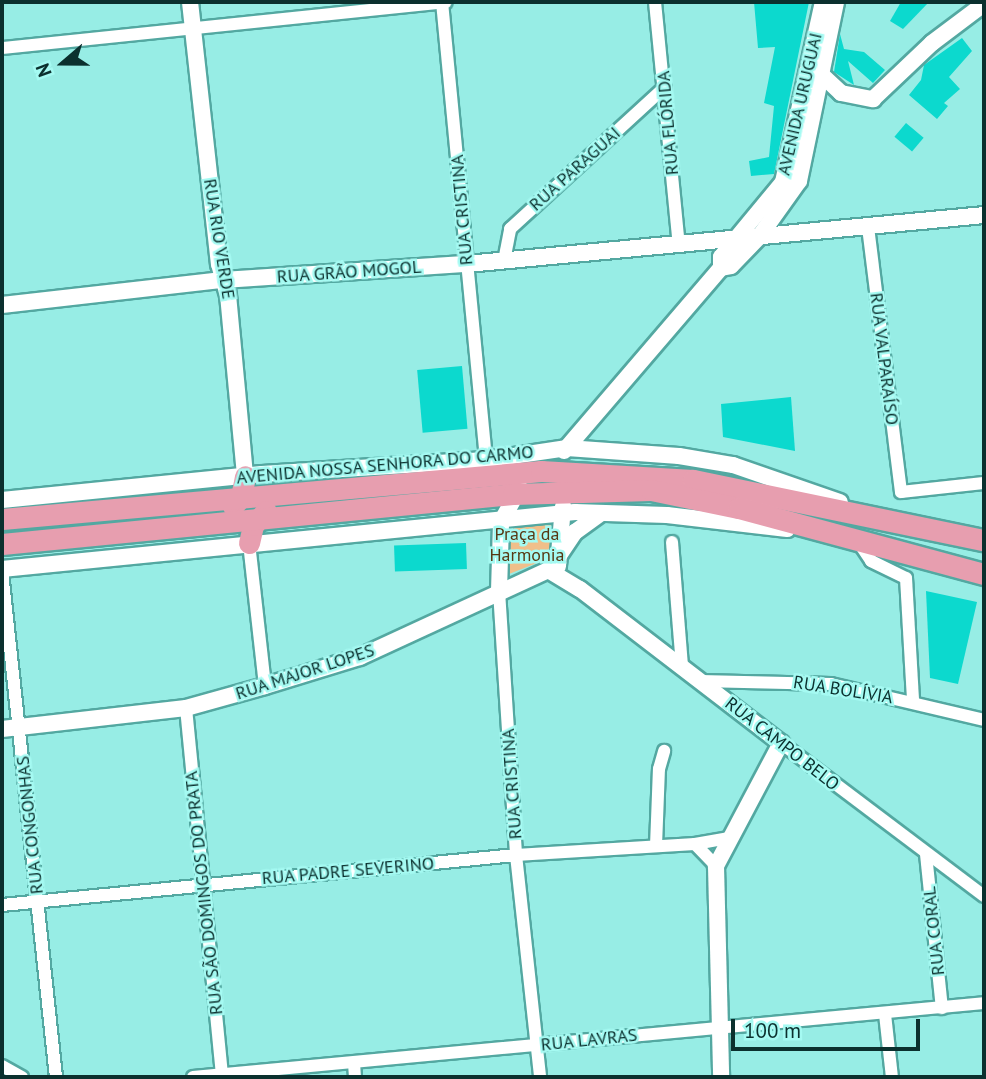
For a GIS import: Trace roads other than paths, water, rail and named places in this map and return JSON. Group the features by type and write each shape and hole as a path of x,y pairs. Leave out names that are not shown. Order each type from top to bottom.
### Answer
{"main road":[{"name":"AVENIDA NOSSA SENHORA DO CARMO","path":"2,519 243,487 341,488 541,471 568,482 690,496 984,574"},
{"name":"AVENIDA NOSSA SENHORA DO CARMO","path":"2,544 513,494 568,482 693,480 984,540"},
{"path":"162,528 188,516 226,510 243,487"},
{"path":"249,543 258,518 275,507 317,499 341,488"}],"street":[{"name":"RUA RIO VERDE","path":"190,2 223,280 228,295 243,487"},
{"path":"2,48 192,25 443,2"},
{"name":"RUA CRISTINA","path":"443,2 486,460"},
{"name":"RUA FLÓRIDA","path":"655,2 679,245"},
{"name":"AVENIDA URUGUAI","path":"513,494 567,449 593,419 721,263 736,238 783,182 801,113 823,2"},
{"name":"AVENIDA URUGUAI","path":"721,263 731,266 759,237 799,181 818,102 836,2"},
{"path":"823,76 841,93 857,99 873,99 932,43 984,4"},
{"name":"RUA PARAGUAI","path":"504,261 510,229 665,87"},
{"path":"801,113 818,102 841,93"},
{"name":"RUA GRÃO MOGOL","path":"2,305 223,280 504,261 984,215"},
{"name":"RUA VALPARAÍSO","path":"868,227 901,492 984,483"},
{"path":"696,243 721,263"},
{"path":"593,419 589,445 597,452"},
{"path":"555,563 568,482 567,449"},
{"name":"AVENIDA NOSSA SENHORA DO CARMO","path":"2,500 243,487 567,449 679,456 733,465 883,520"},
{"name":"RUA CRISTINA","path":"513,494 501,522 502,572 499,591 516,855 540,1077"},
{"path":"555,563 581,526 601,513"},
{"name":"AVENIDA NOSSA SENHORA DO CARMO","path":"2,571 249,543 501,522 561,514 667,515 818,532"},
{"path":"856,540 871,561 906,578 913,701"},
{"path":"673,542 681,666"},
{"path":"249,543 265,686"},
{"name":"RUA MAJOR LOPES","path":"2,729 186,708 265,686 360,657 555,563"},
{"name":"RUA CAMPO BELO","path":"555,563 580,589 926,855 984,896"},
{"name":"RUA CONGONHAS","path":"2,571 56,1077"},
{"path":"502,572 518,582"},
{"name":"RUA BOLÍVIA","path":"700,681 831,684 984,719"},
{"name":"RUA SÃO DOMINGOS DO PRATA","path":"186,708 222,1076"},
{"path":"721,1077 717,1026 716,866 781,743"},
{"path":"656,846 659,769 664,751"},
{"name":"RUA PADRE SEVERINO","path":"2,905 516,855 695,845 729,838"},
{"path":"695,845 716,866"},
{"name":"RUA CORAL","path":"926,855 942,1008"},
{"name":"RUA LAVRAS","path":"193,1077 984,1003"},
{"path":"885,1014 892,1077"},
{"path":"354,1063 355,1077"},
{"path":"2,1066 22,1077"}],"park label":[{"name":"Praça da Harmonia","path":"527,545"}]}
